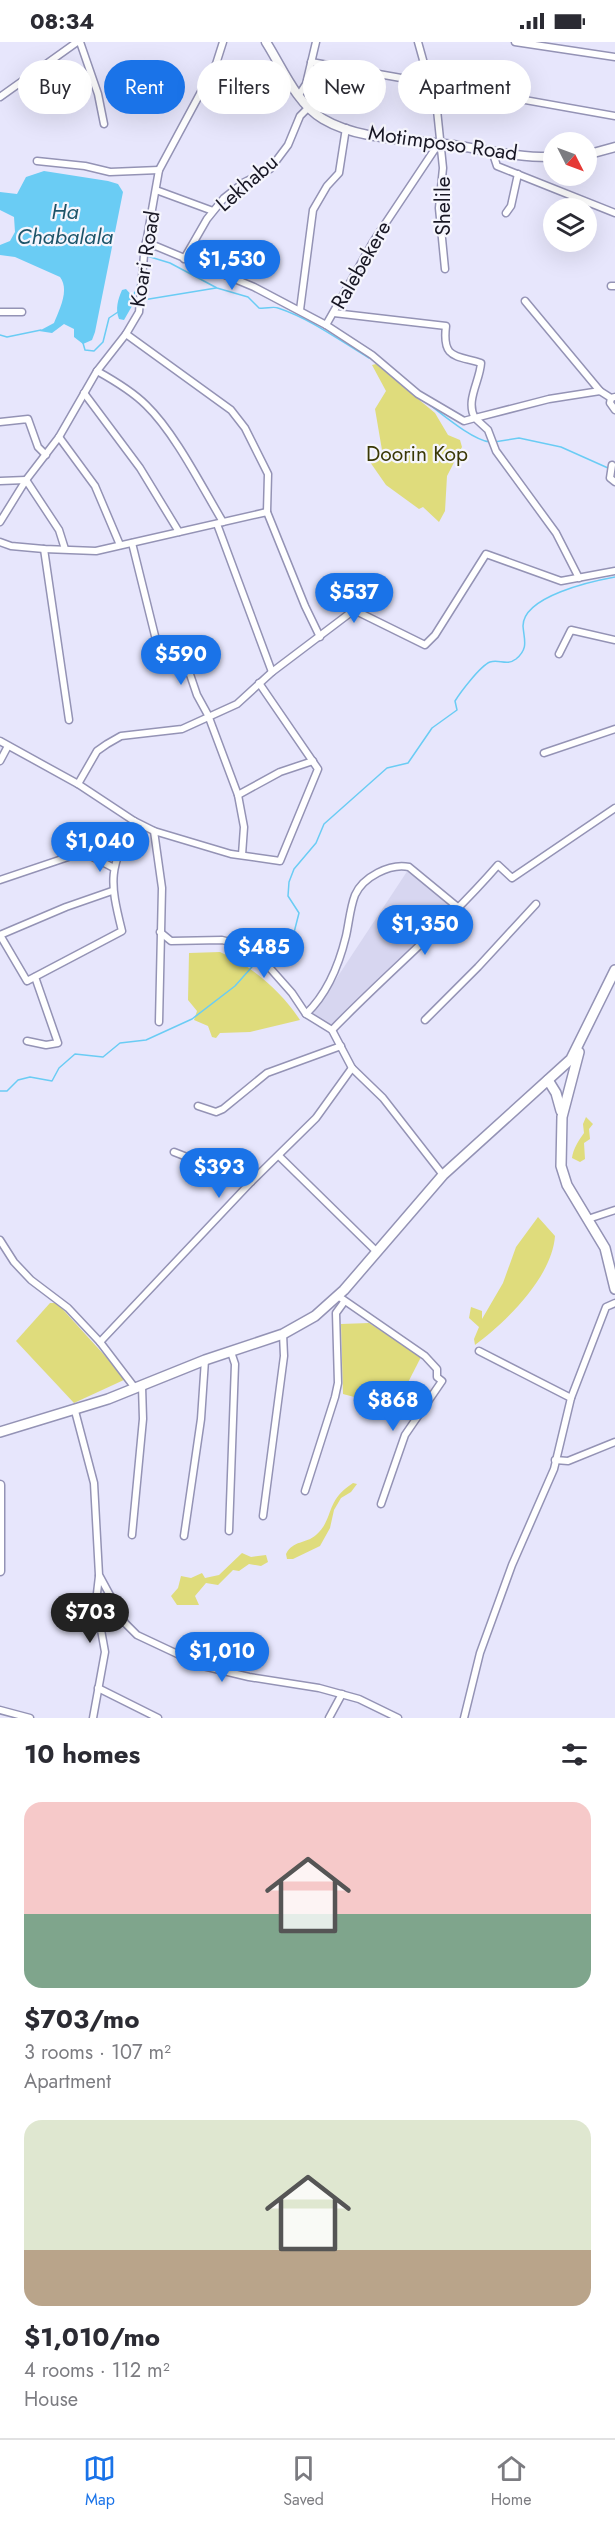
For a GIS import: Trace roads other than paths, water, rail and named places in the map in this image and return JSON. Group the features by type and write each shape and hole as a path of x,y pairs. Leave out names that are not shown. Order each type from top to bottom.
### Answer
{"main road":[{"path":"0,1432 75,1411 205,1360 283,1334 341,1299 377,1252 443,1175 572,1059 615,970"},
{"path":"580,1045 562,1117 561,1166 567,1185 605,1248 615,1289"},
{"path":"552,1077 566,1099"},
{"path":"552,1077 562,1117"}],"street":[{"path":"0,97 78,42 98,94 104,124"},
{"name":"Koari Road","path":"0,522 3,511 59,437 97,371 126,334 139,312 146,242 159,170 216,64 223,42"},
{"name":"Motimposo Road","path":"266,42 303,100"},
{"path":"312,60 316,42"},
{"path":"418,42 423,60"},
{"path":"515,42 615,57"},
{"path":"299,95 303,92"},
{"path":"531,101 615,116"},
{"name":"Lekhabu","path":"184,259 213,211 243,183 270,169 288,145 303,113"},
{"name":"Motimposo Road","path":"317,114 323,119 346,127 404,140 543,156"},
{"path":"437,114 439,143"},
{"path":"300,310 313,210 318,198 339,173 346,127"},
{"name":"Shelile","path":"439,143 443,168 439,208 445,269"},
{"name":"Ralebekere","path":"439,143 372,242 326,325 372,355 433,403 464,421 475,418"},
{"path":"597,152 615,147"},
{"path":"492,151 497,166 615,213"},
{"path":"37,161 85,166 110,172 159,170"},
{"path":"506,213 512,206 518,174"},
{"path":"156,190 213,211"},
{"path":"146,242 254,287 326,325"},
{"path":"525,301 600,391 613,397 610,403 615,410"},
{"path":"0,312 22,312"},
{"path":"334,313 446,326 444,341 448,352 457,357 481,363 471,411 488,430 496,451 556,533 579,578"},
{"path":"126,334 231,410 245,428 268,474 267,512 320,637"},
{"path":"97,371 124,387 148,406 187,461 220,523 272,672"},
{"path":"475,418 549,399 600,391"},
{"path":"84,393 140,468 179,532"},
{"path":"0,422 28,419 38,447 46,455"},
{"path":"59,437 95,486 120,545"},
{"path":"612,465 610,478 615,482"},
{"path":"0,481 26,480 59,530 65,549"},
{"path":"0,542 11,546 96,551 267,512"},
{"path":"132,543 159,652 180,645 197,695 208,715 238,795 244,827 242,855"},
{"path":"44,549 69,720"},
{"path":"78,784 97,751 114,740 121,736 182,729 208,715 237,704 272,672 354,610 425,645 435,635 486,554 561,581 615,571"},
{"path":"559,654 571,630 615,640"},
{"path":"0,741 78,784 134,821 154,831 242,855 280,861 318,770 259,683"},
{"path":"544,753 615,729"},
{"path":"0,761 8,746"},
{"path":"238,795 280,772 313,761"},
{"path":"332,1030 383,978 460,909 498,865 512,878 615,808"},
{"path":"112,891 66,907 0,935 27,981 122,931 112,891 112,867 134,821"},
{"path":"154,831 162,876 159,1022"},
{"path":"0,880 83,852 112,867"},
{"path":"306,1014 331,980 345,939 356,894 373,876 400,865 410,867 460,909"},
{"path":"425,1020 536,904"},
{"path":"160,932 171,941 214,939 242,945 261,958 306,1014 332,1030 352,1068 383,1098 443,1175"},
{"path":"27,1041 46,1045 58,1043 35,977"},
{"path":"198,1106 216,1112 223,1109 267,1073 341,1046"},
{"path":"100,1342 251,1182 315,1118 352,1068"},
{"path":"174,1152 251,1182"},
{"path":"279,1156 377,1252"},
{"path":"588,1219 615,1210"},
{"path":"0,1240 14,1262 31,1280 68,1308 139,1387 143,1419 132,1534"},
{"path":"305,1491 336,1397 338,1383 336,1313 341,1299 425,1356 437,1369 437,1377 442,1381 405,1435 381,1504"},
{"path":"464,1718 480,1653 555,1460 571,1398 606,1307 615,1303"},
{"path":"263,1515 284,1356 283,1334"},
{"path":"479,1350 571,1398"},
{"path":"229,1530 235,1364 231,1352"},
{"path":"184,1536 201,1419 205,1360"},
{"path":"75,1411 94,1483 99,1575 96,1602 105,1652 93,1718"},
{"path":"555,1460 568,1461 615,1443"},
{"path":"0,1485 0,1571"},
{"path":"99,1575 125,1623 137,1635 203,1666 342,1694 398,1718"},
{"path":"98,1688 158,1718"},
{"path":"329,1718 342,1694"},
{"path":"0,1710 30,1718"}],"water":[{"name":"Ha Chabalala","path":"44,171 108,181 118,184 123,192 95,332 92,340 83,344 74,337 74,329 64,324 52,333 39,331 54,323 63,300 64,288 60,277 15,257 0,255 0,245 10,241 15,232 14,217 0,210 0,192 17,194 26,177"},
{"path":"126,289 133,297 130,301 132,306 124,320 119,319 117,308 122,290"}],"waterway":[{"path":"132,297 137,289 142,254"},
{"path":"147,256 170,263 217,288 248,297 259,308 276,307 302,318 369,358"},
{"path":"143,300 216,288"},
{"path":"83,343 85,350 94,351 103,342 109,318 118,312"},
{"path":"0,335 7,337 41,330"},
{"path":"426,402 466,431 490,442"},
{"path":"494,442 519,438 561,447 608,468"},
{"path":"266,958 289,952 299,913 288,896 289,882 294,869 316,843 324,824 387,768 408,763 432,728 457,710 455,701 486,664 493,661 513,661 520,655 524,647 523,626 526,615 534,606 546,598 576,586 615,577"},
{"path":"0,1091 7,1091 18,1080 30,1077 52,1081 59,1068 75,1054 103,1057 120,1043 146,1040 192,1019 235,986 258,960"}],"park label":[{"name":"Doorin Kop","path":"417,454"}]}
